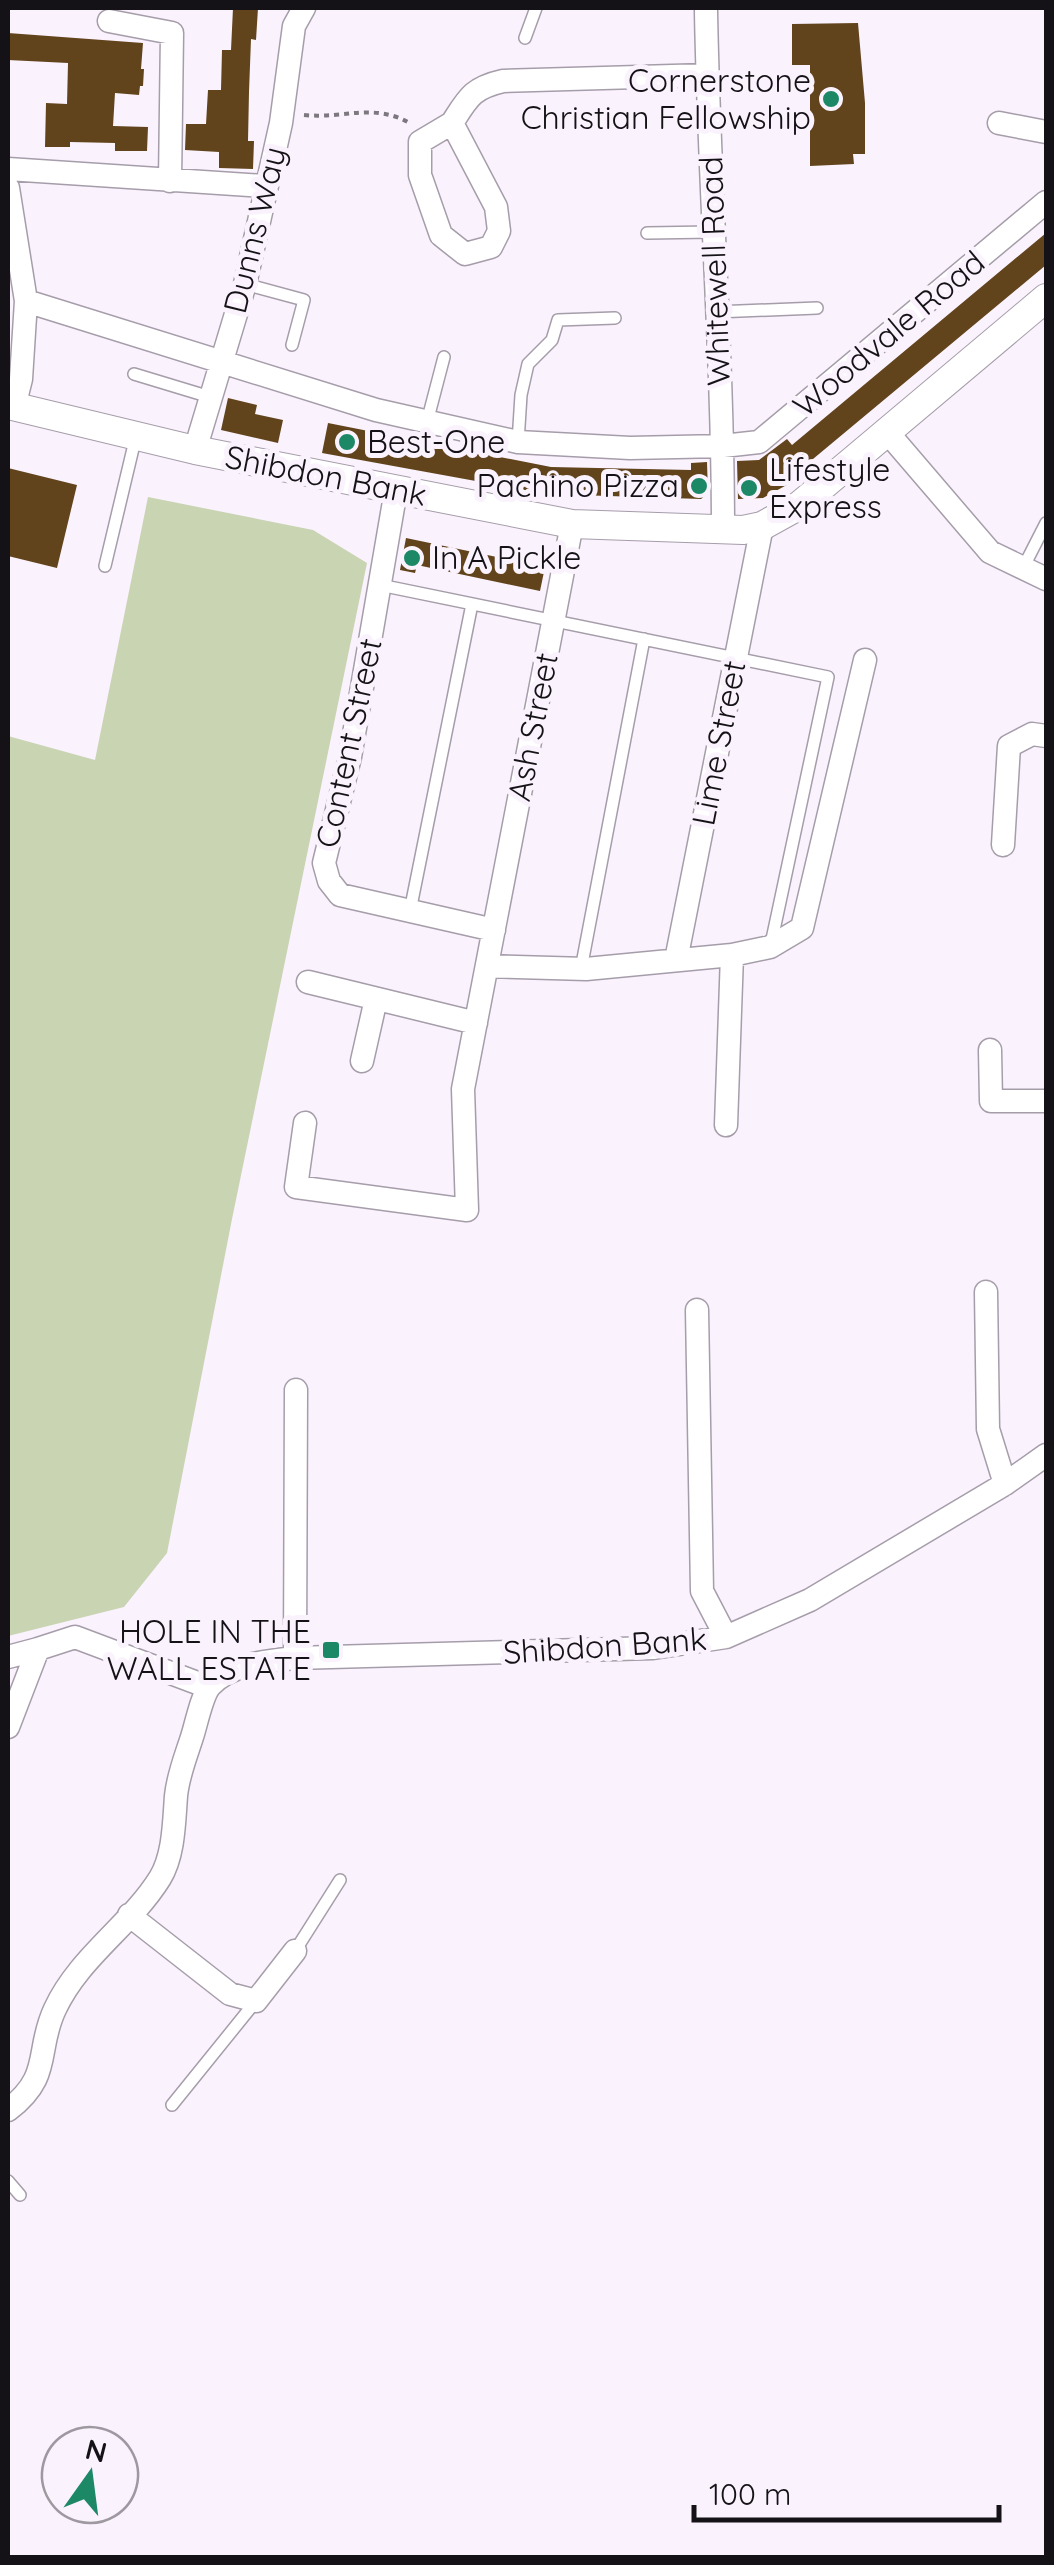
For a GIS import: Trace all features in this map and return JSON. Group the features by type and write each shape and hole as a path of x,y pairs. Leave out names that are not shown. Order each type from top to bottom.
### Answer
{"street":[{"name":"Dunns Way","path":"195,450 245,284 281,123 294,26 304,8"},
{"name":"Whitewell Road","path":"706,11 723,531"},
{"path":"110,21 172,32 170,181"},
{"path":"452,123 496,208 499,231 491,247 465,254 440,235 420,175 420,142 452,123 469,96 482,86 503,81 707,75"},
{"path":"999,123 1046,132"},
{"path":"8,168 265,186"},
{"path":"8,188 26,301 21,379 11,406"},
{"name":"Woodvale Road","path":"26,301 376,410 518,442 630,448 723,446 759,442 1046,202"},
{"name":"Shibdon Bank","path":"11,406 195,450 572,524 723,531 762,526 800,505 1046,298"},
{"path":"888,433 990,552 1046,580"},
{"name":"Content Street","path":"396,490 350,757 324,864 329,881 340,896 494,930"},
{"name":"Ash Street","path":"305,1122 296,1187 467,1210 463,1089 572,524"},
{"name":"Lime Street","path":"676,960 762,526"},
{"path":"488,966 581,969 732,955 770,947 802,928 864,660"},
{"path":"1003,845 1009,746 1032,734 1046,736"},
{"path":"726,1125 732,955"},
{"path":"308,982 476,1023"},
{"path":"362,1060 376,999"},
{"path":"990,1050 991,1101 1046,1101"},
{"path":"986,1292 988,1429 1004,1484"},
{"path":"697,1310 702,1590 726,1637"},
{"path":"295,1658 296,1390"},
{"name":"Shibdon Bank","path":"208,1687 234,1670 295,1658 653,1648 726,1637 810,1600 1046,1455"},
{"path":"8,1656 75,1637 208,1687 178,1781 173,1835 162,1876 71,1979 52,2013 40,2071 25,2097 8,2110"},
{"path":"8,1727 38,1649"},
{"path":"129,1915 230,1994 256,2000 295,1950"}],"lane":[{"path":"525,38 536,8"},
{"path":"647,234 712,232"},
{"path":"245,284 304,300 292,345"},
{"path":"716,312 816,308"},
{"path":"518,442 521,395 528,364 552,340 558,320 614,318"},
{"path":"427,422 444,357"},
{"path":"134,374 210,398"},
{"path":"105,566 136,436"},
{"path":"1023,568 1046,523"},
{"path":"380,585 828,677 770,947"},
{"path":"410,911 472,604"},
{"path":"581,969 644,639"},
{"path":"295,1950 340,1880"},
{"path":"172,2105 256,2000"},
{"path":"8,2182 20,2195"}],"path":[{"path":"281,123 305,115 374,111 396,114 420,130 420,142"}],"green space":[{"path":"148,497 313,530 367,563 167,1553 124,1607 8,1636 8,736 95,760"}],"building":[{"path":"233,8 258,8 256,40 251,39 249,92 248,141 254,141 253,169 219,168 219,152 185,150 186,124 206,124 208,90 221,90 222,50 231,50"},
{"name":"Cornerstone Christian Fellowship","path":"858,23 865,154 853,154 854,164 810,166 810,65 792,65 792,24"},
{"path":"8,33 143,43 143,86 139,95 115,93 113,126 148,127 147,151 115,151 115,143 70,142 70,147 45,147 46,103 67,104 68,63 8,60"},
{"path":"1046,233 1046,265 807,464 794,481 763,498 738,499 737,461 759,460 787,439 792,445"},
{"path":"228,398 257,405 255,414 283,420 278,443 221,430"},
{"path":"328,423 551,467 691,470 691,463 707,462 708,493 701,499 547,494 322,453"},
{"path":"8,468 77,485 57,568 8,556"},
{"path":"406,538 545,567 540,591 417,565 415,573 400,570"}],"place":[{"name":"Cornerstone Christian Fellowship","path":"831,99"},
{"name":"Best-One","path":"347,442"},
{"name":"Pachino Pizza","path":"699,486"},
{"name":"Lifestyle Express","path":"749,488"},
{"name":"In A Pickle","path":"412,558"},
{"name":"HOLE IN THE WALL ESTATE","path":"331,1650"}]}
